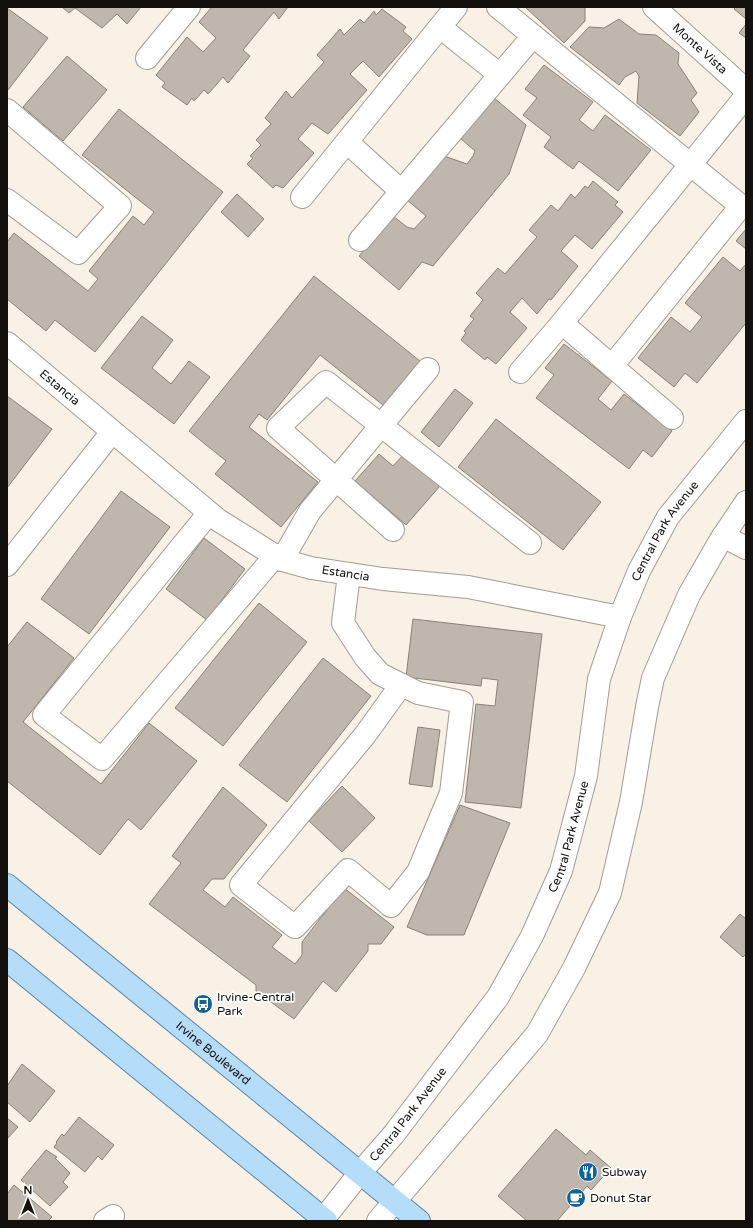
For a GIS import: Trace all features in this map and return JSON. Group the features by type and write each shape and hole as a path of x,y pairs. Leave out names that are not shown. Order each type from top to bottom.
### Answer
{"main road":[{"name":"Irvine Boulevard","path":"7,885 359,1174 419,1221"},
{"path":"7,960 324,1220"}],"street":[{"path":"302,197 456,7"},
{"path":"498,7 741,206 612,366"},
{"name":"Monte Vista","path":"654,7 746,90"},
{"path":"147,58 186,8"},
{"path":"440,27 500,75"},
{"path":"360,240 534,36"},
{"path":"520,372 562,323 746,96"},
{"path":"7,110 120,206 78,253 10,209"},
{"path":"347,142 402,191"},
{"path":"562,323 672,418"},
{"name":"Estancia","path":"10,351 112,432 218,520 279,558 311,568 383,579 468,587 620,617"},
{"path":"209,513 44,715 102,759 279,558 310,511 428,369"},
{"path":"393,530 278,428 326,382 530,543"},
{"name":"Central Park Avenue","path":"324,1220 359,1174 394,1134 498,997 532,936 561,871 586,776 599,679 620,617 639,571 668,517 746,421"},
{"path":"7,565 112,432"},
{"path":"378,1221 537,1034 574,968 610,893 631,802 653,678 689,595 723,536 746,502"},
{"path":"723,536 746,548"},
{"path":"349,574 343,623 365,657 380,674 418,693 462,702 451,793 418,872 391,906 348,870 295,927 241,885 365,735 401,685"}],"building":[{"path":"62,7 141,7 127,24 117,14 102,28 75,8 69,13"},
{"path":"212,7 288,7 279,19 274,12 243,50 250,56 228,83 223,77 208,94 204,90 194,101 192,98 187,105 162,87 165,83 156,75 187,37 203,52 216,38 199,22"},
{"path":"525,7 585,7 585,21 564,43"},
{"path":"736,7 746,7 746,19 734,9"},
{"path":"7,8 48,38 8,90 7,89"},
{"path":"382,9 406,27 403,31 412,39 379,77 363,61 350,74 367,90 328,134 312,123 298,139 314,153 283,188 276,185 273,188 247,164 253,158 250,156 261,145 256,140 271,124 265,118 286,91 292,98 324,62 317,55 340,29 344,35 360,19 364,23 374,11 376,15"},
{"path":"619,19 639,34 656,35 679,53 678,64 697,93 691,100 699,112 680,136 637,103 639,76 636,71 625,77 619,85 570,47 589,27 604,28"},
{"path":"746,24 746,38 739,33"},
{"path":"67,56 107,90 63,141 23,107"},
{"path":"544,65 593,102 579,120 593,131 605,115 651,150 618,191 579,161 573,169 544,147 551,137 523,115 537,98 525,89"},
{"path":"493,97 526,125 509,174 433,266 422,262 399,290 359,256 393,216 407,227 414,229 426,216 407,200 444,156 467,164 475,151 459,137"},
{"path":"119,109 223,192 95,352 55,320 46,331 7,299 7,242 14,233 88,291 98,279 89,271 133,216 144,225 154,212 82,155"},
{"path":"593,181 618,202 615,205 623,212 592,249 575,235 561,251 578,266 551,300 549,299 537,314 522,298 510,312 527,328 496,364 487,357 485,360 461,340 466,333 464,331 474,319 470,316 483,300 476,293 498,268 505,274 537,237 529,230 551,205 558,211 571,194 575,198 585,186 588,188"},
{"path":"237,194 264,219 248,237 221,212"},
{"path":"746,229 746,249 736,241"},
{"path":"723,257 740,271 746,264 746,323 697,383 685,373 674,387 638,358 671,317 690,332 702,317 685,303"},
{"path":"314,276 420,361 383,405 320,355 267,420 259,414 249,427 318,482 281,527 215,474 226,461 189,431"},
{"path":"142,316 173,340 152,368 171,384 189,361 210,377 174,424 101,368"},
{"path":"564,344 612,381 598,399 611,410 624,394 672,431 652,457 643,450 629,469 536,398 554,375 545,368"},
{"path":"455,389 473,403 439,447 421,432"},
{"path":"7,396 52,429 7,488"},
{"path":"496,419 601,502 563,550 458,467"},
{"path":"379,454 393,466 404,454 440,486 406,525 355,481"},
{"path":"121,491 170,527 89,634 41,599"},
{"path":"204,538 245,569 207,620 166,589"},
{"path":"259,603 307,642 223,746 175,708"},
{"path":"413,619 542,634 521,808 465,802 476,704 495,706 498,680 482,678 481,686 406,677"},
{"path":"27,622 74,658 23,722 101,784 149,723 197,761 141,830 128,819 100,855 7,781 7,647"},
{"path":"323,658 371,696 287,802 239,765"},
{"path":"418,727 440,730 432,787 409,784"},
{"path":"342,786 375,818 342,852 309,821"},
{"path":"223,787 267,825 224,879 212,879 203,890 225,907 233,897 282,935 272,947 295,964 302,955 302,942 344,888 394,927 381,944 368,944 368,951 336,992 323,981 294,1019 256,991 256,985 149,904 181,863 172,856"},
{"path":"460,805 510,823 464,935 427,935 407,927"},
{"path":"740,914 746,919 746,954 743,957 720,937"},
{"path":"22,1064 55,1091 30,1122 7,1102 7,1086"},
{"path":"79,1117 114,1145 102,1160 98,1156 85,1172 54,1147 62,1134 64,1136"},
{"path":"7,1118 18,1127 7,1139"},
{"path":"556,1129 586,1155 590,1150 611,1168 591,1190 587,1186 557,1221 527,1221 498,1196"},
{"path":"46,1150 57,1157 55,1158 70,1173 63,1182 68,1187 50,1206 21,1180"},
{"path":"14,1185 52,1217 48,1221 7,1221 7,1194"}],"place":[{"name":"Irvine-Central Park","path":"203,1004"},
{"name":"Subway","path":"588,1172"},
{"name":"Donut Star","path":"576,1198"}]}
